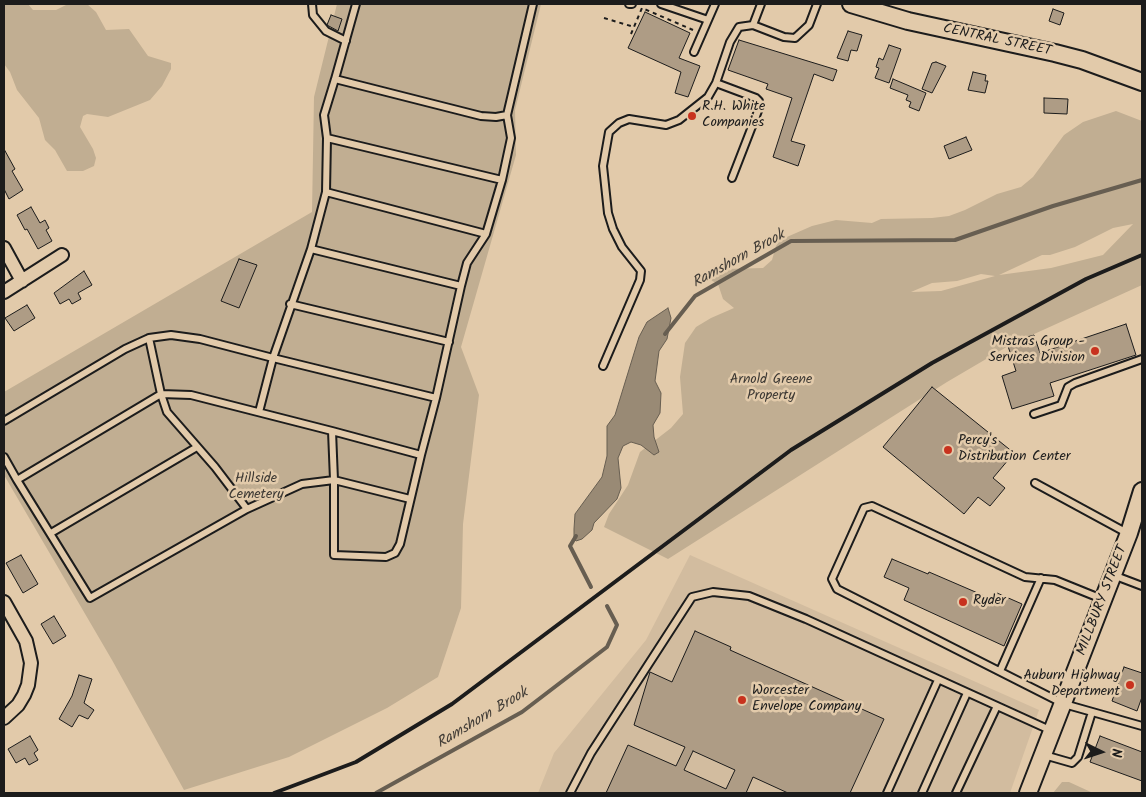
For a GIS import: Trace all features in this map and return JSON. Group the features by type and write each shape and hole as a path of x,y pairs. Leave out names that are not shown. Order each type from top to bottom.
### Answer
{"street":[{"name":"CENTRAL STREET","path":"851,4 908,21 1029,46 1082,60 1142,82"},
{"path":"4,248 22,281"},
{"path":"4,292 62,255"},
{"name":"MILLBURY STREET","path":"1028,793 1054,731 1129,533 1142,491"},
{"path":"4,602 26,641 31,663 28,685 24,695 18,705 4,718"}],"lane":[{"path":"312,4 313,15 326,31 346,41"},
{"path":"259,412 273,358 290,304 311,248 326,192 327,138 324,115 356,4"},
{"path":"332,431 334,555 386,557 395,553 400,544 467,263 486,234 502,180 511,138 506,115 532,4"},
{"path":"661,4 708,20"},
{"path":"694,52 715,4"},
{"path":"753,25 761,4"},
{"path":"602,366 640,280 641,271 622,247 613,230 608,213 603,166 609,132 619,123 628,119 666,125 680,120 708,98 716,83 730,42 739,27 753,25 784,37 795,38 809,25 816,4"},
{"path":"335,79 481,116 506,115"},
{"path":"716,83 756,98 759,102 758,111 732,178"},
{"path":"327,138 502,180"},
{"path":"326,192 486,234"},
{"path":"311,248 461,286"},
{"path":"290,304 449,342"},
{"path":"4,421 125,349 149,338 171,335 200,339 436,398"},
{"path":"149,338 160,394 167,412 247,509"},
{"path":"1034,414 1061,405 1068,386 1075,382 1142,359"},
{"path":"17,480 160,394 191,395 421,455"},
{"path":"51,534 197,447"},
{"path":"4,457 90,598 247,509 302,484 334,480 410,499"},
{"path":"1035,482 1129,533"},
{"path":"1103,599 1055,580 1025,577 872,506 864,508 832,579 837,589 1064,704 1142,726"},
{"path":"1113,575 1142,586"},
{"path":"1000,672 1041,578"},
{"path":"570,793 591,753 692,597 714,592 749,596 806,619 1054,731"},
{"path":"887,793 938,680"},
{"path":"922,793 967,693"},
{"path":"956,793 997,706"},
{"path":"1044,755 1072,763 1078,757 1092,712"}],"path":[{"path":"631,34 642,8 702,34"},
{"path":"604,18 634,27"}],"shaded area":[{"path":"668,308 671,318 667,339 659,351 655,381 661,393 660,413 653,425 654,437 659,452 654,455 641,445 631,442 623,446 618,458 621,488 617,499 594,523 592,530 582,539 576,541 574,539 575,514 602,477 607,456 607,426 615,415 639,337 647,322"},
{"path":"690,555 1039,710 1010,793 538,793 554,753 646,640"}],"green space":[{"path":"4,4 28,4 33,10 56,10 68,4 87,4 96,12 106,30 129,29 148,56 171,63 171,69 162,86 150,100 108,117 87,114 83,116 80,127 93,149 96,158 94,166 83,171 67,171 55,150 45,140 39,118 17,90 10,72 4,64"},
{"name":"Hillside Cemetery","path":"337,4 541,4 515,110 516,155 461,347 479,395 463,524 461,608 438,677 387,708 289,757 184,790 112,660 4,475 4,392 312,212 314,97"},
{"name":"Arnold Greene Property","path":"1116,111 1142,121 1142,285 1010,345 947,382 668,559 604,527 609,514 628,485 640,452 671,428 683,414 680,377 685,343 696,327 734,308 723,299 718,284 707,278 725,269 763,268 772,260 780,240 812,226 836,220 872,223 881,219 949,216 997,194 1021,187 1033,177 1064,135 1083,122","holes":["1133,224 1103,255 1051,268 999,275 1042,255 1050,255 1075,247 1113,228","981,274 995,276 941,291 911,292 932,283 957,281"]},
{"path":"1062,782 1069,782 1093,793 1053,793"}],"building":[{"path":"1053,9 1064,13 1060,25 1049,21"},
{"path":"645,12 690,33 679,58 700,66 688,97 675,93 681,72 628,48"},
{"path":"331,15 342,19 338,31 327,25"},
{"path":"848,31 862,35 857,51 851,50 848,61 837,58"},
{"path":"739,40 837,70 833,81 814,74 791,141 805,145 798,166 773,157 792,98 766,89 768,84 728,70"},
{"path":"889,45 901,49 889,83 875,78 879,68 876,67 879,58 883,60"},
{"path":"936,62 946,66 932,93 922,89 932,63"},
{"path":"973,72 986,75 985,81 988,81 985,93 968,90"},
{"path":"893,79 926,93 919,111 909,107 911,102 906,100 908,95 890,88"},
{"path":"1044,98 1068,99 1067,114 1044,113"},
{"path":"966,137 972,150 949,159 944,146"},
{"path":"4,149 15,169 12,171 23,190 9,199 4,189"},
{"path":"31,207 40,223 45,220 49,228 46,230 52,241 38,249 17,215"},
{"path":"239,259 257,265 239,308 221,301"},
{"path":"84,271 92,285 78,293 81,299 72,304 69,299 60,304 54,293"},
{"path":"27,305 35,318 14,331 5,318"},
{"path":"1126,324 1136,355 1050,383 1054,396 1012,409 1002,376 1016,371 1007,343 1034,335 1040,353"},
{"name":"Percy's Distribution Center","path":"932,387 1014,453 993,478 1005,488 990,506 978,497 964,514 883,447"},
{"path":"21,555 38,584 23,593 6,563"},
{"name":"Ryder","path":"892,559 928,574 929,572 994,600 997,593 1022,604 1004,646 904,600 909,588 884,577"},
{"path":"54,616 66,636 53,644 41,624"},
{"name":"Worcester Envelope Company","path":"695,631 731,647 730,650 884,719 850,793 788,793 753,777 746,793 606,793 628,745 676,766 685,747 634,725 650,672 672,682","holes":["693,751 735,770 726,789 684,770"]},
{"name":"Auburn Highway Department","path":"1124,667 1142,673 1142,697 1137,711 1112,701"},
{"path":"79,675 92,679 84,703 94,710 88,719 79,715 72,727 59,719 72,696"},
{"path":"30,736 38,750 34,753 38,760 29,765 25,758 16,763 8,749"},
{"path":"1100,736 1142,752 1142,781 1090,762"}],"waterway":[{"name":"Ramshorn Brook","path":"665,334 695,296 791,241 955,240 1053,206 1142,180"},
{"name":"Ramshorn Brook","path":"576,536 570,546 591,587"},
{"name":"Ramshorn Brook","path":"376,793 522,712 607,647 617,625 607,606"}],"railway":[{"path":"274,793 356,762 452,704 791,450 932,363 1086,279 1142,255"}],"place":[{"name":"R.H. White Companies","path":"692,116"},
{"name":"Mistras Group - Services Division","path":"1095,351"},
{"name":"Percy's Distribution Center","path":"948,450"},
{"name":"Ryder","path":"963,602"},
{"name":"Auburn Highway Department","path":"1130,685"},
{"name":"Worcester Envelope Company","path":"742,700"}]}
